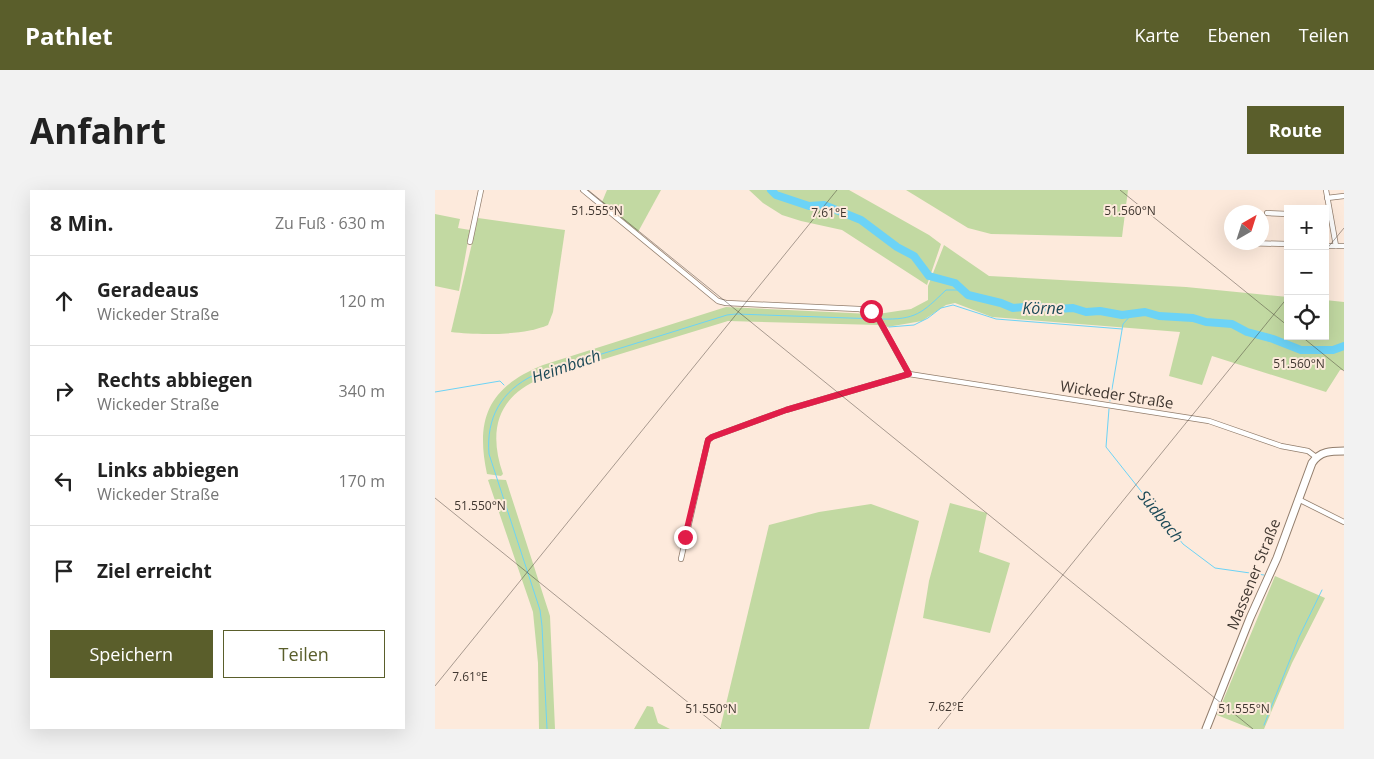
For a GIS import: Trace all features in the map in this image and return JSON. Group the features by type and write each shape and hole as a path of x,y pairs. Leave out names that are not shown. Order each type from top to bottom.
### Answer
{"main road":[{"path":"1317,457 1329,451 1344,451"},
{"name":"Massener Straße","path":"1206,729 1250,618 1277,558 1298,499 1317,457"}],"street":[{"path":"471,242 481,190"},
{"path":"583,190 725,304 871,311 877,315 909,374"},
{"path":"1326,190 1327,205"},
{"path":"1327,198 1344,196"},
{"path":"1269,213 1284,214"},
{"path":"1329,222 1336,246"},
{"path":"1269,244 1284,244"},
{"path":"1329,246 1344,246"},
{"name":"Wickeder Straße","path":"681,558 708,440 786,410 909,374 1209,421 1281,446 1308,451 1317,457"},
{"path":"1298,499 1344,522"}],"green space":[{"path":"607,190 661,190 638,232 602,202"},
{"path":"749,190 849,190 929,235 941,244 927,285 842,230 782,215 763,203"},
{"path":"906,190 1128,190 1122,237 991,234 968,228"},
{"path":"435,214 460,219 458,228 470,230 459,291 435,286"},
{"path":"478,218 565,230 553,312 548,325 538,329 513,333 474,334 451,332"},
{"path":"944,245 989,276 1186,287 1284,297 1284,340 1329,340 1329,300 1344,302 1344,370 1340,370 1326,392 1212,356 1202,385 1169,376 1180,332 992,317 955,303 946,305 922,321 887,327 878,314 911,309 928,300 928,286"},
{"path":"726,307 871,314 879,325 728,321 542,378 515,395 506,405 500,417 496,443 503,474 501,476 487,474 483,436 485,421 490,407 498,394 510,383 543,365"},
{"path":"488,480 506,480 550,616 555,729 539,729 538,663 533,612"},
{"path":"950,503 987,513 979,552 1010,563 990,633 923,618 929,581"},
{"path":"871,504 919,521 869,729 720,729 769,525 819,512"},
{"path":"1275,576 1325,598 1292,663 1264,729 1252,729 1217,715"},
{"path":"647,706 653,707 658,723 670,729 634,729"}],"waterway":[{"name":"Körne","path":"771,190 776,195 809,206 824,205 861,220 897,247 914,256 929,276 955,283 968,295 1013,308 1034,306 1057,309 1073,308 1086,312 1100,311 1122,315 1145,312 1159,316 1193,318 1206,322 1232,324 1247,332 1273,339 1301,350 1333,350 1344,346"},
{"name":"Heimbach","path":"881,319 903,318 918,314 946,290 962,290"},
{"path":"889,327 914,325 928,318 941,308 953,305 996,319 1122,329"},
{"name":"Südbach","path":"1110,401 1123,324 1132,314"},
{"name":"Heimbach","path":"547,729 540,610 489,454 490,429 493,417 504,398 522,382 534,375 727,315 877,319"},
{"path":"435,392 500,381 504,385"},
{"name":"Südbach","path":"1109,409 1106,447 1183,544 1215,568 1264,575"},
{"path":"1264,725 1299,637 1322,590"}],"route":[{"path":"685,537 708,440 712,437 786,410 909,374 876,314 871,311"}]}
